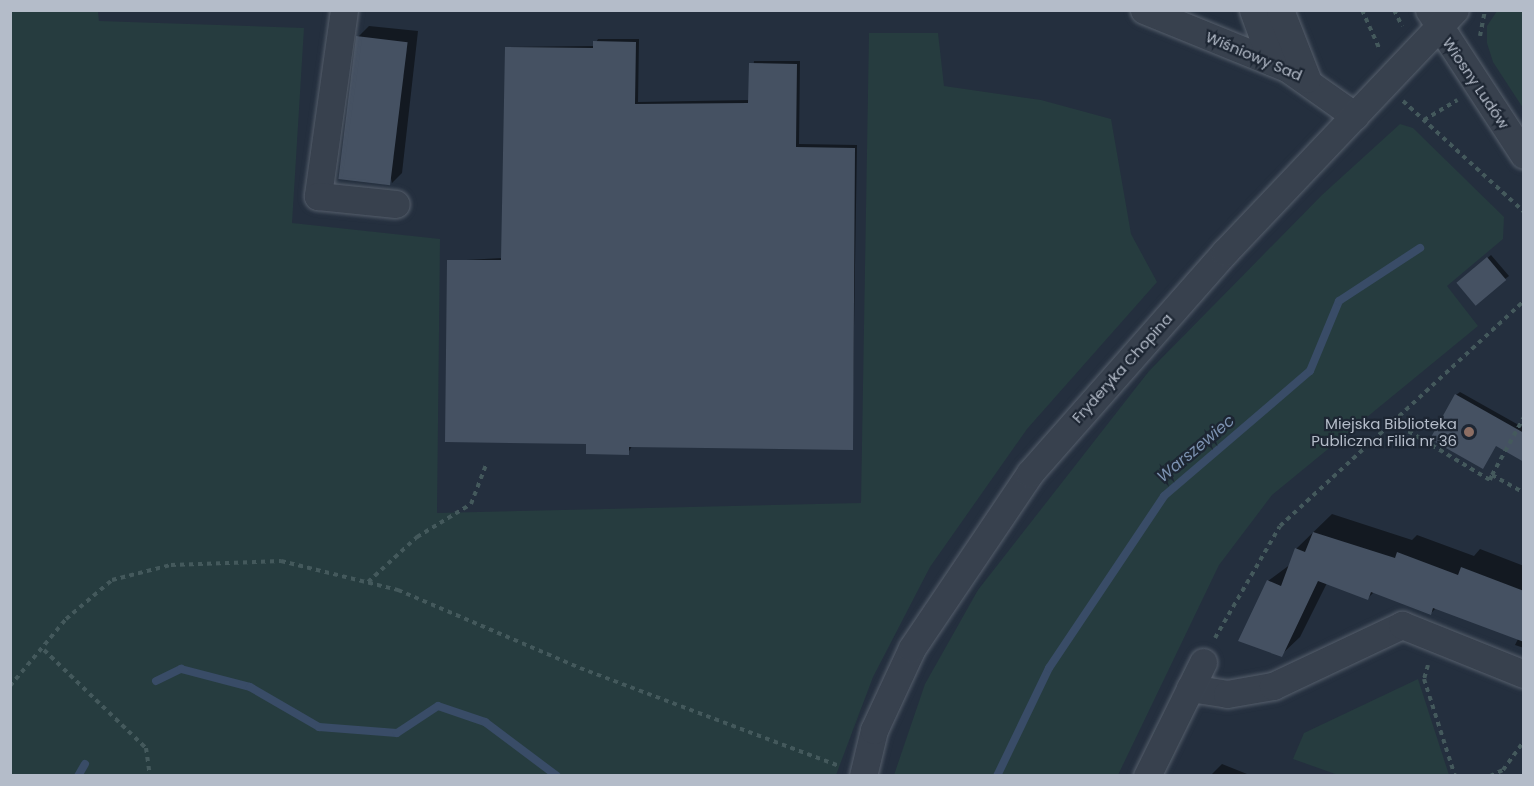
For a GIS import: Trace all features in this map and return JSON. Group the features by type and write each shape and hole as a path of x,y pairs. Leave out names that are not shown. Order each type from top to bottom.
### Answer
{"street":[{"path":"344,10 318,196 396,204"},
{"name":"Wiśniowy Sad","path":"1144,10 1272,62 1307,79 1355,116"},
{"path":"1253,10 1272,62"},
{"path":"1280,10 1307,79"},
{"name":"Fryderyka Chopina","path":"863,775 874,730 912,648 1030,473 1392,77 1441,16"},
{"name":"Wiosny Ludów","path":"1441,16 1478,87 1524,156"},
{"path":"1190,688 1227,694 1273,686 1402,625 1524,674"},
{"path":"1147,776 1203,662"}],"path":[{"path":"1362,10 1380,50"},
{"path":"1392,77 1401,99 1524,212"},
{"path":"1424,120 1478,87"},
{"path":"1203,662 1281,526 1524,301"},
{"path":"1393,422 1490,480 1524,417"},
{"path":"367,582 417,537 471,504 486,465"},
{"path":"1492,475 1524,493"},
{"path":"10,686 44,650 66,619 112,580 171,565 281,561 367,582 863,775"},
{"path":"1437,639 1424,679 1455,776"},
{"path":"44,650 146,748 150,776"},
{"path":"1490,776 1503,770 1524,741"}],"green space":[{"path":"10,11 98,11 99,21 304,28 292,223 440,239 437,513 861,503 869,33 938,33 944,86 1041,100 1111,119 1131,234 1157,282 1027,429 930,567 873,677 836,775 11,775"},
{"path":"1497,11 1523,11 1523,108 1493,62 1487,43 1487,26"},
{"path":"1400,124 1413,128 1504,217 1503,239 1447,286 1478,326 1272,495 1219,565 1118,775 894,775 925,684 978,590 1149,371 1322,195"},
{"path":"1418,679 1449,775 1338,775 1293,759 1304,733"}],"building":[{"path":"356,36 408,42 390,185 338,179"},
{"path":"593,41 636,42 635,104 748,103 749,63 797,64 796,147 855,148 853,450 629,447 629,455 586,454 586,444 445,442 447,260 501,260 505,47 593,48"},
{"path":"1487,257 1506,280 1476,306 1456,283"},
{"name":"Miejska Biblioteka Publiczna Filia nr 36","path":"1455,394 1524,433 1524,462 1496,446 1483,469 1430,439"},
{"path":"1313,532 1395,558 1397,552 1458,575 1461,567 1524,591 1524,642 1433,608 1431,615 1371,592 1368,600 1318,581 1282,657 1238,641 1267,580 1281,586 1295,548 1305,552"}],"waterway":[{"name":"Warszewiec","path":"997,776 1049,668 1164,496 1310,371 1339,301 1420,248"},
{"name":"Warszewiec","path":"156,681 181,669 250,687 319,727 397,733 438,706 485,722 557,776"},
{"name":"Warszewiec","path":"78,776 85,764"}],"place":[{"name":"Miejska Biblioteka Publiczna Filia nr 36","path":"1469,432"}]}
